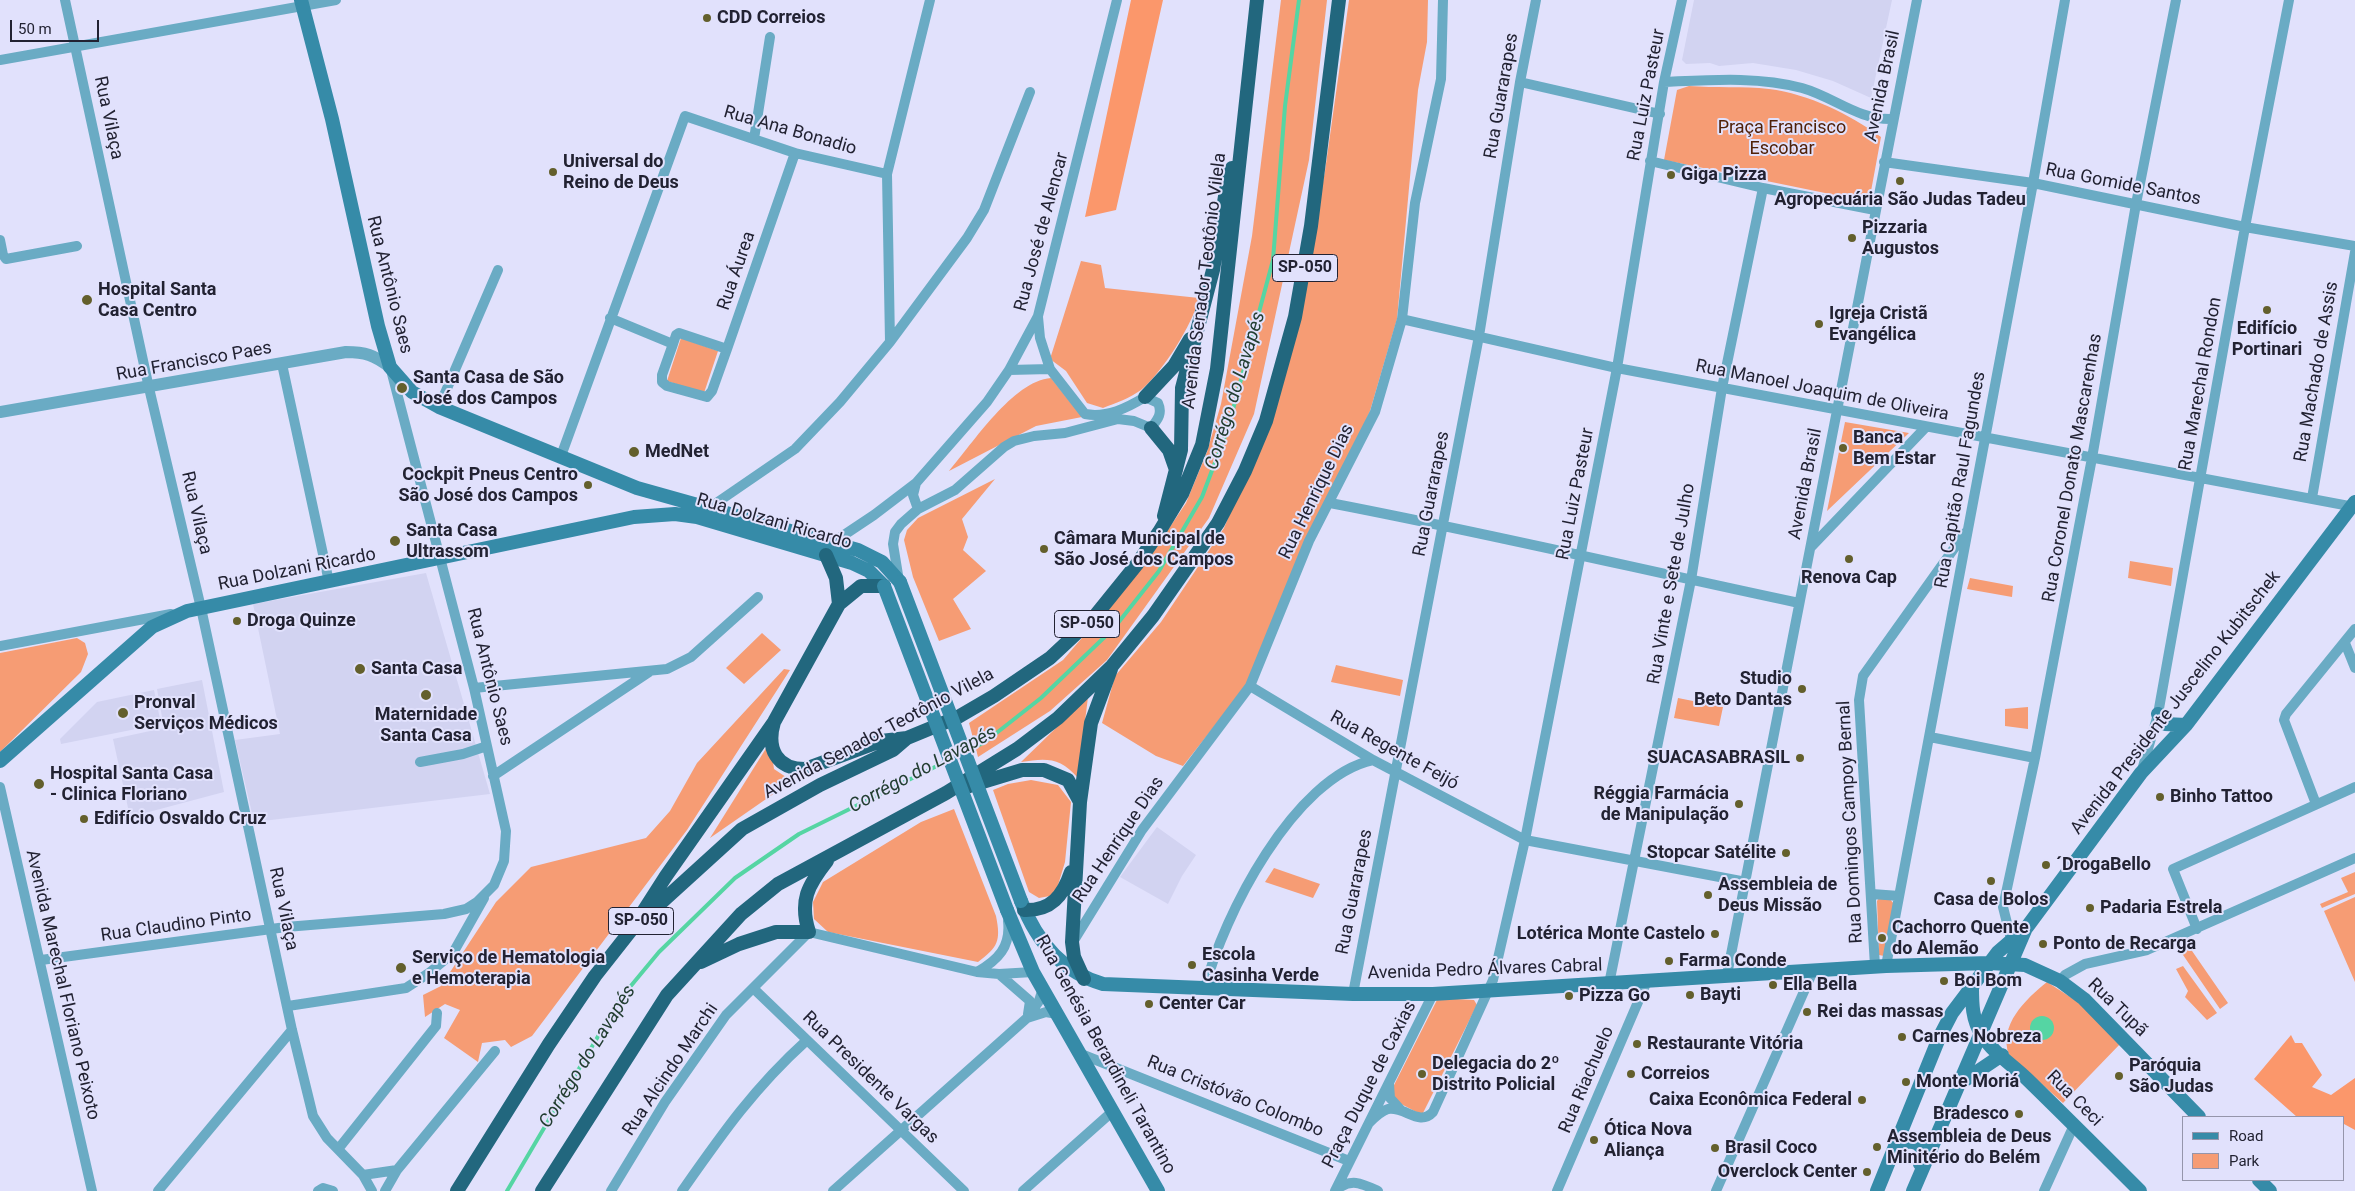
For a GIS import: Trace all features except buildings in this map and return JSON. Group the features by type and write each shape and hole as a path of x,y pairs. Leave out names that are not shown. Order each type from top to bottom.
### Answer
{"highway":[{"name":"Avenida Senador Teotônio Vilela","path":"457,1191 549,1044 595,976 632,929 742,829 820,785 893,750 908,738 958,717 994,696 1050,658 1096,616 1160,532 1182,494 1202,445 1217,369 1257,0"},
{"name":"SP-050","path":"542,1191 667,995 741,914 778,884 946,793 1017,749 1058,718 1112,666 1154,616 1218,523 1245,471 1266,421 1295,317 1305,268 1339,0"},
{"path":"1160,532 1181,450 1182,388 1201,322 1213,270 1228,178 1241,149"},
{"path":"1145,396 1174,366 1201,322"},
{"path":"1151,428 1169,450 1176,470"},
{"path":"829,549 836,578 839,604"},
{"path":"632,929 666,876 774,722 839,604 861,586 884,586"},
{"path":"1084,979 1074,957 1072,942 1080,802 1091,723 1112,666"},
{"path":"774,722 772,737 775,756 785,766 796,769 810,768 890,739 908,738"},
{"path":"946,793 1022,770 1044,770 1068,780 1080,802"},
{"path":"692,966 738,944 776,932 809,932 805,915 805,898 812,879 833,855"},
{"path":"1023,905 1044,908 1055,902 1066,890 1077,855"}],"main road":[{"name":"Rua Antônio Saes","path":"302,3 332,119 378,326 390,366"},
{"path":"390,366 412,392 439,407 637,488 709,508 829,549 871,555 882,562 900,582"},
{"path":"634,517 644,507 637,488"},
{"name":"Avenida Presidente Juscelino Kubitschek","path":"1876,1191 1943,1029 1972,987 1989,963 2027,926 2141,773 2186,725 2354,505"},
{"name":"Rua Dolzani Ricardo","path":"187,611 634,517 675,514 697,516 829,549 869,571 884,586"},
{"name":"Avenida Pedro Álvares Cabral","path":"900,582 1023,905 1039,937 1056,960 1084,979 1103,984 1353,994 1433,994 1880,966 1989,963"},
{"name":"Rua Genésia Berardineli Tarantino","path":"884,586 1007,910 1034,972 1158,1191"},
{"path":"0,762 152,627 187,611"},
{"path":"2158,714 2165,724 2186,725"},
{"name":"Avenida Presidente Juscelino Kubitschek","path":"1912,1191 2027,926"},
{"name":"Rua Tupã","path":"1989,963 2025,965 2060,981 2084,999 2198,1116"},
{"path":"1972,987 1972,1008 1981,1034"},
{"name":"Rua Ceci","path":"1981,1034 1992,1048 2002,1055 2140,1191"},
{"path":"1956,1086 1970,1074 2002,1055"},
{"path":"1897,1144 1906,1141 1915,1142 1921,1147 1923,1154 1912,1191"},
{"path":"2260,1181 2270,1191"}],"street":[{"name":"Rua Vilaça","path":"65,0 149,388 201,608 292,1030 314,1116 326,1138 363,1175 372,1191"},
{"path":"0,60 302,3 336,0"},
{"path":"890,342 887,174 930,0"},
{"name":"Rua José de Alencar","path":"829,549 916,483 987,402 1009,370 1038,316 1117,0"},
{"name":"Rua Henrique Dias","path":"1072,942 1142,830 1250,686 1309,541 1375,412 1402,319 1415,203 1441,79 1443,0"},
{"name":"Rua Guararapes","path":"1353,994 1479,336 1520,82 1536,0"},
{"name":"Rua Luiz Pasteur","path":"1400,1110 1419,1118 1429,1116 1433,1112 1458,1053 1489,991 1525,840 1617,368 1650,161 1660,114 1664,82 1682,0"},
{"name":"Avenida Brasil","path":"1727,975 1874,210 1917,0"},
{"name":"Rua Capitão Raul Fagundes","path":"1880,966 1899,896 1930,737 2065,0"},
{"name":"Rua Coronel Donato Mascarenhas","path":"2011,940 2003,907 2035,758 2092,458 2136,204 2176,0"},
{"name":"Rua Marechal Rondon","path":"2141,773 2158,714 2202,479 2245,226 2289,0"},
{"path":"754,139 770,37"},
{"path":"1664,82 1710,80 1770,82 1803,88 1863,116 1876,120 1892,119"},
{"path":"1520,82 1660,114"},
{"path":"709,508 795,449 840,402 890,342 968,238 984,210 1030,92"},
{"name":"Rua Ana Bonadio","path":"610,318 685,116 795,153 887,174"},
{"name":"Rua Áurea","path":"673,344 662,375 662,382 667,386 707,397 712,391 795,153"},
{"path":"1650,161 1763,188 1874,210"},
{"name":"Rua Gomide Santos","path":"1884,162 2033,183 2355,246"},
{"name":"Rua Vinte e Sete de Julho","path":"1609,984 1692,580 1722,388 1763,188"},
{"path":"0,240 3,255 6,259 77,246"},
{"name":"Rua Machado de Assis","path":"2312,498 2355,252"},
{"path":"439,407 486,294 498,270"},
{"path":"900,582 893,538 901,524 918,509 955,490 1004,447 1014,441 1034,436 1065,433 1118,419 1134,421 1151,428 1158,418 1160,407 1158,403 1145,396 1114,412 1093,415 1085,414 1050,370 1040,338 1038,316"},
{"path":"560,456 610,318 673,344 679,333 727,349"},
{"name":"Rua Manoel Joaquim de Oliveira","path":"1402,319 1617,368 1836,411 2202,479 2354,505"},
{"name":"Rua Francisco Paes","path":"0,412 149,388 346,352 365,352 374,355 390,366"},
{"path":"282,364 328,582"},
{"name":"Rua Antônio Saes","path":"390,366 438,559 474,688 494,776"},
{"path":"1009,370 1050,370"},
{"path":"1810,548 1926,427"},
{"path":"916,483 913,495 918,509"},
{"path":"1330,503 1443,524 1580,557 1799,603"},
{"name":"Rua Domingos Campoy Bernal","path":"1880,966 1872,894 1859,700 1864,676 1968,530"},
{"path":"474,688 649,672 679,665 758,597"},
{"name":"Rua Dolzani Ricardo","path":"0,646 187,611"},
{"path":"2316,804 2284,720 2286,714 2355,629"},
{"path":"2345,643 2355,668"},
{"path":"494,776 649,672"},
{"name":"Rua Regente Feijó","path":"1250,686 1394,772 1525,840 1746,882"},
{"path":"1930,737 2035,758"},
{"path":"420,762 463,754 487,746"},
{"path":"1206,988 1230,917 1265,854 1323,786 1356,765 1373,760"},
{"name":"Rua Claudino Pinto","path":"40,960 271,929 444,914 466,909 487,893 494,885 504,861 506,831 494,776"},
{"name":"Avenida Marechal Floriano Peixoto","path":"0,787 92,1191"},
{"path":"2197,929 2172,869 2355,787"},
{"path":"2060,981 2065,975 2085,964 2147,950 2355,858"},
{"path":"288,1006 406,988 430,973 453,953 487,893"},
{"path":"1872,894 1899,896"},
{"path":"977,972 994,962 1003,952 1010,934 1007,910"},
{"path":"809,932 977,972 999,974 1034,972"},
{"name":"Rua Alcindo Marchi","path":"611,1191 665,1102 726,1015 809,932"},
{"path":"1716,1191 1813,971"},
{"path":"999,974 1030,1001 1027,1018"},
{"name":"Rua Riachuelo","path":"1557,1191 1646,981"},
{"name":"Rua Presidente Vargas","path":"753,988 964,1191"},
{"path":"833,1191 1027,1018 1040,1001 1043,988"},
{"name":"Praça Duque de Caxias","path":"1335,1191 1433,994"},
{"path":"1027,1018 1046,1012 1057,1014"},
{"path":"338,1148 436,1026 437,1013"},
{"path":"158,1191 292,1030"},
{"path":"682,1191 738,1111 774,1070 806,1041"},
{"path":"385,1191 397,1170 495,1051"},
{"name":"Rua Cristóvão Colombo","path":"1081,1054 1349,1161"},
{"path":"1389,1083 1390,1098 1400,1110"},
{"path":"1369,1123 1385,1110 1400,1110"},
{"path":"1023,1191 1113,1111"},
{"path":"2044,1191 2074,1125"},
{"path":"363,1175 397,1170"},
{"path":"1335,1191 1345,1183 1353,1181 1378,1191"},
{"path":"318,1191 323,1188 333,1191"}],"shaded area":[{"path":"1131,0 1163,0 1116,210 1085,217"},
{"path":"1694,0 1892,0 1871,98 1833,81 1796,70 1753,63 1719,66 1710,63 1686,64 1682,60"},
{"name":"Santa Casa","path":"426,573 490,794 254,822 235,740 280,734 253,604"},
{"path":"202,680 224,792 130,817 113,739 164,728 157,689"},
{"name":"Pronval Serviços Médicos","path":"154,690 161,724 61,744 60,739 97,702"},
{"path":"1157,827 1196,855 1182,876 1168,904 1120,877"},
{"path":"2042,1016 2047,1017 2053,1023 2053,1033 2047,1039 2042,1040 2037,1039 2031,1033 2030,1028 2031,1023 2037,1017"},
{"path":"2291,1035 2295,1043 2302,1043 2322,1075 2312,1087 2331,1095 2355,1078 2355,1130 2345,1125 2345,1116 2296,1116 2254,1079"}],"green space":[{"path":"1281,0 1327,0 1309,160 1254,414 1209,518 1107,660 1050,711 978,757 969,723 1063,660 1143,567 1186,503 1207,452 1221,404 1252,236"},
{"path":"1349,0 1428,0 1427,42 1418,90 1397,319 1370,411 1246,686 1183,766 1156,756 1102,723 1115,676 1161,622 1224,528 1268,420 1300,310 1325,171"},
{"name":"Praça Francisco Escobar","path":"1689,86 1759,88 1799,95 1828,106 1856,120 1881,137 1869,202 1664,160 1677,90"},
{"path":"1081,261 1101,265 1105,288 1199,298 1184,334 1158,372 1141,390 1103,408 1087,403 1066,371 1050,359"},
{"path":"681,338 718,351 704,393 667,381"},
{"path":"1051,378 1082,417 1036,426 949,471 1008,401 1022,390 1037,382"},
{"path":"1845,422 1909,433 1827,511"},
{"path":"995,479 962,519 968,537 963,550 986,571 953,599 971,629 939,641 913,577 904,540 907,530 918,518"},
{"path":"2130,561 2173,568 2171,586 2128,578"},
{"path":"1970,578 2013,586 2012,597 1967,589"},
{"path":"762,633 781,650 744,684 726,668"},
{"path":"77,638 85,643 88,654 81,672 0,752 0,653"},
{"path":"1336,665 1403,680 1400,696 1331,682"},
{"path":"784,669 790,670 687,830 532,1036 511,1047 505,1040 482,1043 478,1062 444,1038 460,1010 445,1004 425,1017 423,995 441,986 496,902 531,867 646,838 670,811 697,763"},
{"path":"1088,697 1078,778 1065,766 1052,761 1021,762"},
{"path":"1678,698 1723,707 1719,726 1674,718"},
{"path":"2028,707 2028,729 2005,726 2005,709"},
{"path":"770,742 774,769 792,781 710,838"},
{"path":"1031,780 1058,785 1071,802 1065,862 1055,895 1039,898 1029,892 993,790 1008,784"},
{"path":"954,809 996,916 998,938 994,947 985,957 978,962 828,932 814,919 813,902 823,882 921,822"},
{"path":"1274,868 1320,884 1313,898 1265,882"},
{"path":"2355,872 2355,894 2322,908 2320,904 2348,892 2341,878"},
{"path":"2355,897 2355,982 2324,911"},
{"path":"1879,898 1889,898 1894,904 1884,956 1879,955 1877,901"},
{"path":"2190,948 2228,1003 2220,1009 2181,952"},
{"path":"2183,966 2217,1013 2207,1020 2185,997 2188,991 2176,969"},
{"path":"2047,982 2078,1002 2122,1042 2063,1103 2009,1055 2007,1044 2007,1033 2016,1014 2031,996"},
{"path":"1438,998 1474,1000 1477,1005 1422,1115 1388,1097"}],"waterway":[{"name":"Corrégo do Lavapés","path":"953,758 985,742 1041,698 1114,628 1159,571 1202,497 1228,428 1273,260 1285,106 1299,0"},
{"name":"Corrégo do Lavapés","path":"507,1191 620,999 659,952 735,878 799,834 947,761"}],"place":[{"name":"CDD Correios","path":"707,18"},
{"name":"Universal do Reino de Deus","path":"553,172"},
{"name":"Giga Pizza","path":"1671,175"},
{"name":"Agropecuária São Judas Tadeu","path":"1900,181"},
{"name":"Pizzaria Augustos","path":"1852,238"},
{"name":"Hospital Santa Casa Centro","path":"87,300"},
{"name":"Edifício Portinari","path":"2267,310"},
{"name":"Igreja Cristã Evangélica","path":"1819,324"},
{"name":"Santa Casa de São José dos Campos","path":"402,388"},
{"name":"Banca Bem Estar","path":"1843,448"},
{"name":"MedNet","path":"634,452"},
{"name":"Cockpit Pneus Centro São José dos Campos","path":"588,485"},
{"name":"Santa Casa Ultrassom","path":"395,541"},
{"name":"Câmara Municipal de São José dos Campos","path":"1044,549"},
{"name":"Renova Cap","path":"1849,559"},
{"name":"Droga Quinze","path":"237,621"},
{"name":"Santa Casa","path":"360,669"},
{"name":"Studio Beto Dantas","path":"1802,689"},
{"name":"Maternidade Santa Casa","path":"426,695"},
{"name":"Pronval Serviços Médicos","path":"123,713"},
{"name":"SUACASABRASIL","path":"1800,758"},
{"name":"Hospital Santa Casa - Clinica Floriano","path":"39,784"},
{"name":"Binho Tattoo","path":"2160,797"},
{"name":"Réggia Farmácia de Manipulação","path":"1739,804"},
{"name":"Edifício Osvaldo Cruz","path":"84,819"},
{"name":"Stopcar Satélite","path":"1786,853"},
{"name":"´DrogaBello","path":"2046,865"},
{"name":"Casa de Bolos","path":"1991,881"},
{"name":"Assembleia de Deus Missão","path":"1708,895"},
{"name":"Padaria Estrela","path":"2090,908"},
{"name":"Lotérica Monte Castelo","path":"1715,934"},
{"name":"Cachorro Quente do Alemão","path":"1882,938"},
{"name":"Ponto de Recarga","path":"2043,944"},
{"name":"Farma Conde","path":"1669,961"},
{"name":"Escola Casinha Verde","path":"1192,965"},
{"name":"Serviço de Hematologia e Hemoterapia","path":"401,968"},
{"name":"Boi Bom","path":"1944,981"},
{"name":"Ella Bella","path":"1773,985"},
{"name":"Bayti","path":"1690,995"},
{"name":"Pizza Go","path":"1569,996"},
{"name":"Center Car","path":"1149,1004"},
{"name":"Rei das massas","path":"1807,1012"},
{"name":"Carnes Nobreza","path":"1902,1037"},
{"name":"Restaurante Vitória","path":"1637,1044"},
{"name":"Delegacia do 2º Distrito Policial","path":"1422,1074"},
{"name":"Correios","path":"1631,1074"},
{"name":"Paróquia São Judas","path":"2119,1076"},
{"name":"Monte Moriá","path":"1906,1082"},
{"name":"Caixa Econômica Federal","path":"1862,1100"},
{"name":"Bradesco","path":"2019,1114"},
{"name":"Ótica Nova Aliança","path":"1594,1140"},
{"name":"Assembleia de Deus Minitério do Belém","path":"1877,1147"},
{"name":"Brasil Coco","path":"1715,1148"},
{"name":"Overclock Center","path":"1867,1172"}]}
